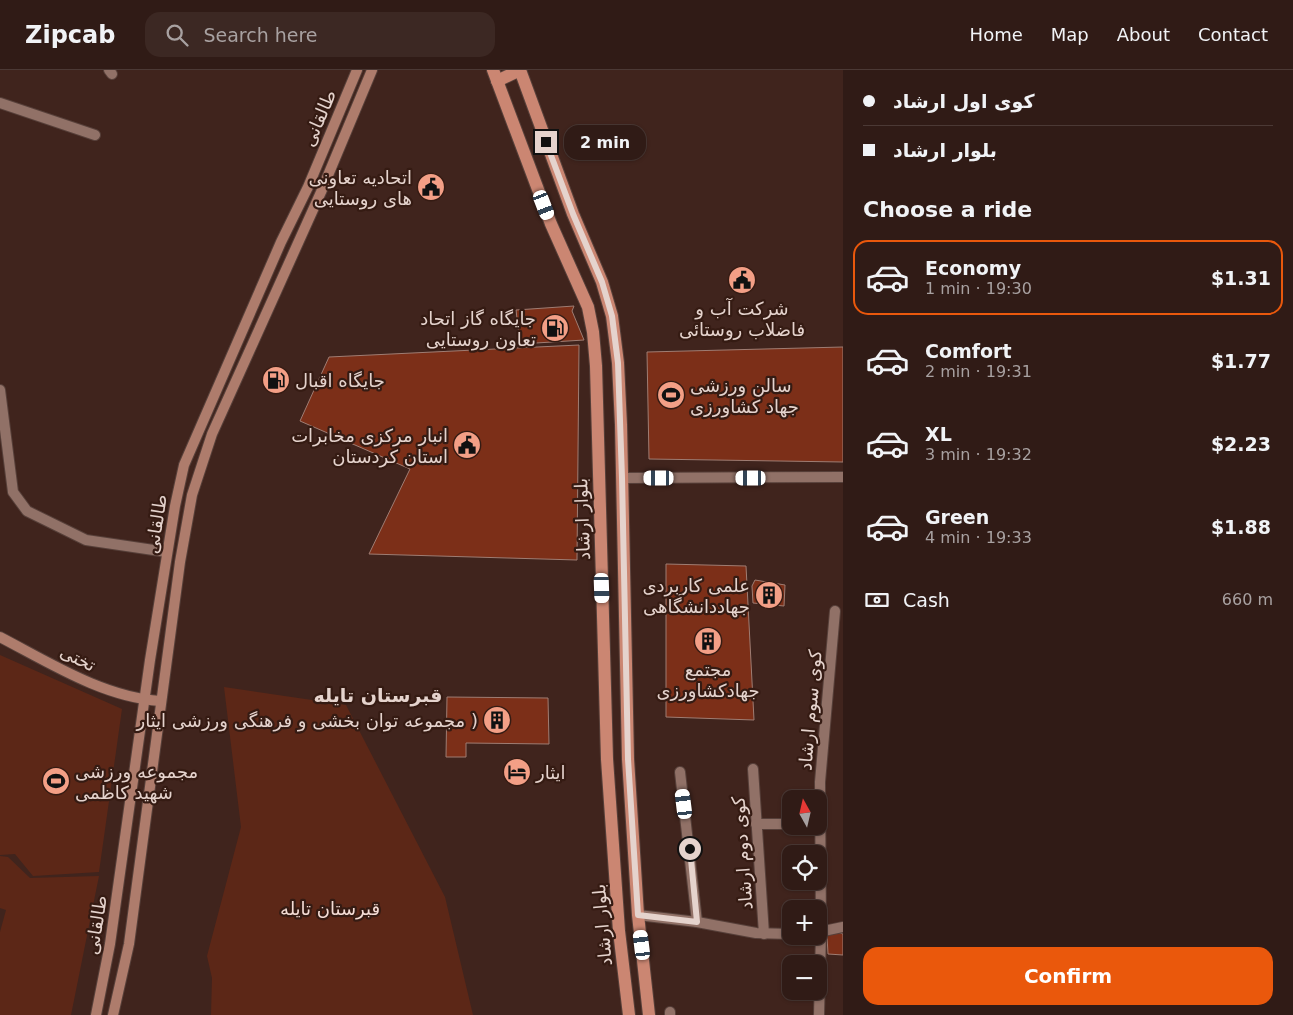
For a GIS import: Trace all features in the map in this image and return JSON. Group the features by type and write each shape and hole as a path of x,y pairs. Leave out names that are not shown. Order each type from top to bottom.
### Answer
{"main road":[{"name":"طالقانی","path":"96,1015 110,944 144,700 184,465 357,70"},
{"name":"طالقانی","path":"113,1015 129,944 160,701 180,562 192,496 212,434 335,159 372,70"},
{"path":"495,76 520,70 573,214 602,282 612,316 618,363 628,759 638,915 649,1015"},
{"name":"بلوار ارشاد","path":"495,76 551,224 588,307 593,332 596,366 607,759 619,931 629,1015"},
{"path":"322,152 335,159"},
{"path":"602,607 625,608"},
{"name":"تختی","path":"0,637 90,683 144,700 160,701"}],"street":[{"path":"0,104 95,135"},
{"path":"0,390 13,492 27,511 86,540 168,552"},
{"path":"622,478 843,477"},
{"name":"کوی سوم ارشاد","path":"820,900 820,782 835,611"},
{"name":"کوی دوم ارشاد","path":"753,770 764,934"},
{"path":"680,772 697,922"},
{"path":"756,824 782,824"},
{"path":"638,915 697,922 764,934 782,934"},
{"path":"827,930 843,927"},
{"name":"کوی سوم ارشاد","path":"818,1015 820,945"}],"green space":[{"name":"مجموعه ورزشی شهید کاظمی","path":"0,655 122,709 99,872 33,876 15,854 0,855"},
{"name":"قبرستان تایله","path":"224,687 346,705 445,897 473,1015 211,1015 212,978 207,956 241,827"},
{"path":"0,856 8,857 30,878 99,876 71,1015 0,1015 0,932 6,910 0,908"}],"building":[{"path":"574,306 572,311 584,340 520,344 516,310"},
{"name":"انبار مرکزی مخابرات استان کردستان","path":"579,345 577,560 369,554 410,469 300,421 329,357"},
{"path":"843,347 843,462 649,459 647,352"},
{"name":"مجتمع جهادکشاورزی","path":"666,564 746,566 754,720 666,717"},
{"name":"علمی کاربردی جهاددانشگاهی","path":"755,580 785,585 784,606 753,603 752,586"},
{"name":"مجموعه توان بخشی و فرهنگی ورزشی ایثار )","path":"447,697 548,698 549,744 466,743 466,757 446,757"},
{"path":"837,932 843,934 843,955 828,954 827,936"}],"place":[{"name":"اتحادیه تعاونی های روستایی","path":"431,187"},
{"name":"شرکت آب و فاضلاب روستائی","path":"742,280"},
{"name":"جایگاه گاز اتحاد تعاون روستایی","path":"555,328"},
{"name":"جایگاه اقبال","path":"276,380"},
{"name":"سالن ورزشی جهاد کشاورزی","path":"671,395"},
{"name":"انبار مرکزی مخابرات استان کردستان","path":"467,445"},
{"name":"علمی کاربردی جهاددانشگاهی","path":"769,595"},
{"name":"مجتمع جهادکشاورزی","path":"708,641"},
{"name":"مجموعه توان بخشی و فرهنگی ورزشی ایثار )","path":"497,720"},
{"name":"ایثار","path":"517,772"},
{"name":"مجموعه ورزشی شهید کاظمی","path":"56,781"}],"district":[{"name":"قبرستان تایله","path":"378,695"}],"route":[{"path":"546,142 573,214 602,282 612,316 618,363 628,759 638,915 697,922 690,849"}]}
